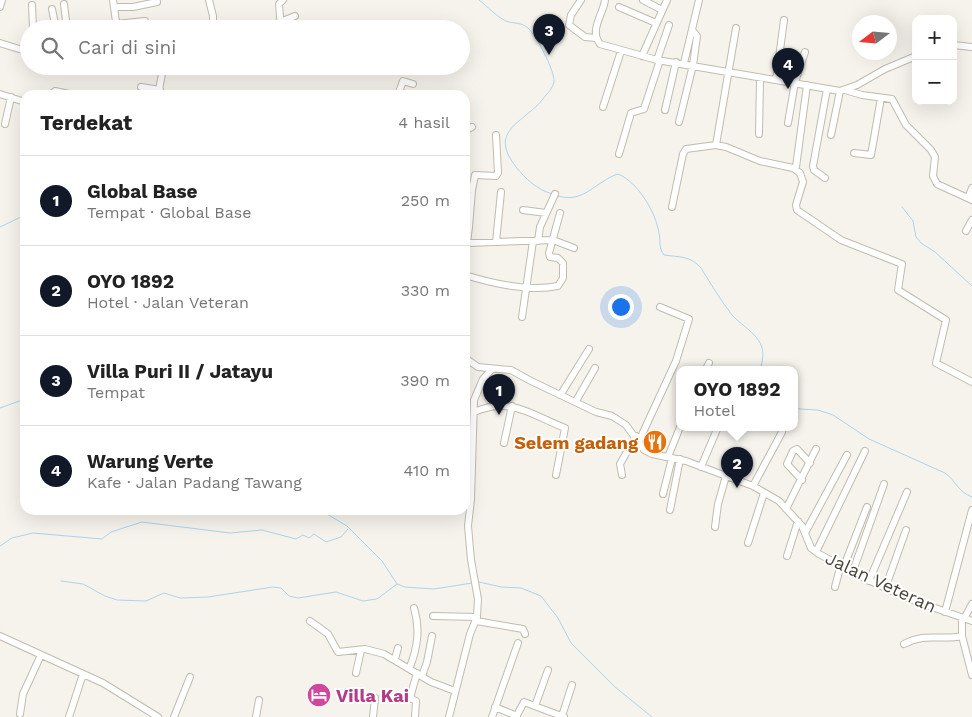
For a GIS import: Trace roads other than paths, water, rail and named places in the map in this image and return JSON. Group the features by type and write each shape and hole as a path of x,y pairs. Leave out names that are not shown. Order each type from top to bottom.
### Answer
{"street":[{"path":"0,6 2,0"},
{"path":"209,0 213,20"},
{"path":"280,20 279,2 283,0"},
{"path":"581,0 570,15 570,25 585,37 596,38"},
{"path":"605,0 596,31 596,38 604,47 658,60 892,99 906,124 931,150 935,157 933,176 937,184 970,199 972,188"},
{"path":"643,0 662,10"},
{"path":"642,56 667,0"},
{"path":"684,63 699,0"},
{"path":"115,20 113,4 133,7 157,2"},
{"path":"64,4 66,20"},
{"path":"32,5 33,20"},
{"path":"619,7 656,23"},
{"path":"52,9 54,20"},
{"path":"288,20 295,16"},
{"path":"776,80 784,20"},
{"path":"619,154 631,113 644,109 669,25"},
{"path":"716,145 736,28"},
{"path":"679,122 693,65 697,36 692,30"},
{"path":"0,43 20,49"},
{"path":"957,44 972,46"},
{"path":"603,108 621,51"},
{"path":"788,123 795,82 805,52"},
{"path":"831,135 844,90 912,58"},
{"path":"665,110 676,62"},
{"path":"159,75 159,90"},
{"path":"759,134 760,78"},
{"path":"400,90 403,81 413,84"},
{"path":"796,167 807,85"},
{"path":"141,87 152,90"},
{"path":"825,178 814,170 813,166 828,89"},
{"path":"0,94 20,100"},
{"path":"6,124 11,97"},
{"path":"854,153 871,155 881,98"},
{"path":"470,188 475,176 496,176 498,173 496,135"},
{"path":"672,206 684,150 716,145 760,161 797,170 803,182 796,205 799,212 841,240 902,264 898,290 946,320 936,363 972,382"},
{"path":"496,242 501,192"},
{"path":"522,317 526,286 536,241 540,227 555,194"},
{"path":"523,210 546,213"},
{"path":"470,277 484,281 542,289 561,284 561,260 550,257 548,254 560,213"},
{"path":"966,231 972,220"},
{"path":"470,245 496,242 553,240 574,248"},
{"path":"622,475 620,464 638,439 676,361 691,319 660,307"},
{"path":"561,394 589,349"},
{"name":"Jalan Veteran","path":"470,361 478,366 511,370 596,412 620,421 648,452 680,459 753,486 779,501 806,531 810,546 816,552 869,581 886,586 912,600 972,621"},
{"path":"478,366 483,379"},
{"path":"576,401 595,368"},
{"path":"470,495 476,393 483,379 492,369"},
{"path":"474,412 488,406 512,406 565,428 556,475"},
{"path":"504,444 512,406"},
{"path":"663,494 670,457 679,431"},
{"path":"701,467 716,431"},
{"path":"753,486 781,431"},
{"path":"786,509 802,480 816,448"},
{"path":"802,480 787,464 793,450 797,449 810,462"},
{"path":"816,552 865,451"},
{"path":"806,531 847,455"},
{"path":"670,510 680,459"},
{"path":"715,527 718,504 726,476"},
{"path":"853,571 884,484"},
{"path":"748,543 764,492"},
{"path":"869,581 907,492"},
{"path":"835,588 842,565 867,507"},
{"path":"945,612 972,510"},
{"path":"449,717 470,634 476,619 476,586 473,576 469,515"},
{"path":"787,556 798,521"},
{"path":"886,586 906,530"},
{"path":"972,604 963,618 962,636 972,675"},
{"path":"410,667 416,650 418,632 414,608"},
{"path":"433,616 476,619 522,629 525,634"},
{"path":"310,622 328,634 338,652 365,649 395,659 455,691"},
{"path":"0,636 118,691 158,717"},
{"path":"415,717 416,701 410,698 427,662 432,636"},
{"path":"904,644 918,637 953,638 962,636"},
{"path":"492,717 518,643"},
{"path":"395,659 398,648"},
{"path":"356,673 361,650"},
{"path":"20,714 23,694 41,656"},
{"path":"535,706 548,670"},
{"path":"69,717 83,674"},
{"path":"174,717 190,677"},
{"path":"495,707 517,717 524,702 563,717 572,685"},
{"path":"373,717 375,698"},
{"path":"256,717 259,700"}],"waterway":[{"path":"479,0 503,19 528,28 540,45 548,62 553,77 553,86 538,105 507,134 505,143 508,154 524,176 536,186 552,194"},
{"path":"558,196 575,197 590,191 610,177 618,174 625,178 639,191 650,208 657,225 660,247 664,255 693,261 701,268 732,315 760,343 763,350 761,366"},
{"path":"902,207 913,221 916,237 921,243 935,252 972,286"},
{"path":"0,227 20,217"},
{"path":"0,408 20,401"},
{"path":"798,408 818,410 833,415 869,439 945,473 963,492 972,497"},
{"path":"329,515 347,526 382,561 397,584 405,587 434,589 472,583"},
{"path":"0,546 12,538 33,533 102,539 111,532 142,522 230,533 262,530 296,539 303,535 309,538 314,534 326,542 341,537 348,529"},
{"path":"61,581 83,584 117,600 146,601 164,593 180,598 208,597 273,587 281,588 289,596 298,598 336,592 363,601 377,599 397,584"},
{"path":"479,582 501,587 521,588 541,596 558,618 571,643 615,687 652,717"}],"place":[{"name":"Villa Puri II / Jatayu","path":"549,55"},
{"name":"Warung Verte","path":"788,89"},
{"name":"Global Base","path":"499,415"},
{"name":"Selem gadang","path":"655,442"},
{"name":"OYO 1892","path":"737,488"},
{"name":"Villa Kai","path":"319,695"}]}
